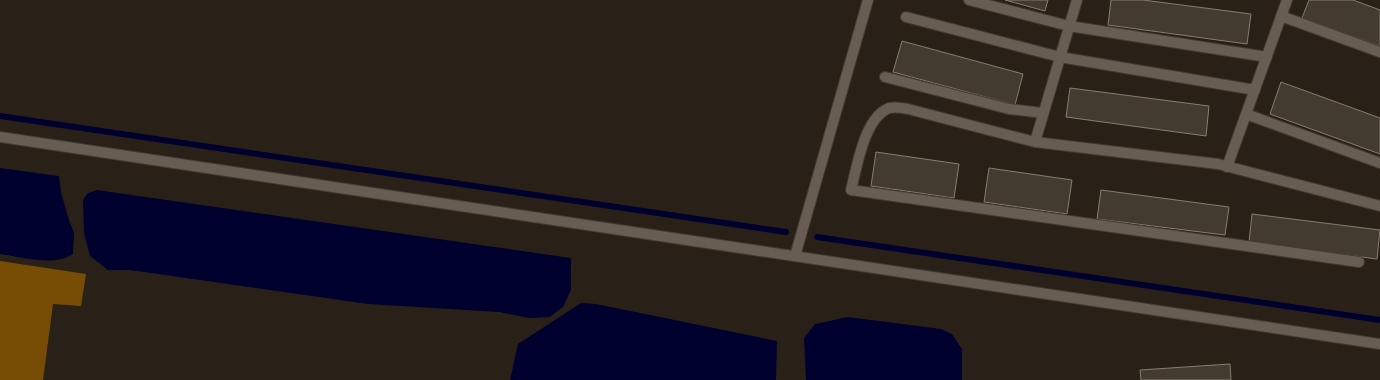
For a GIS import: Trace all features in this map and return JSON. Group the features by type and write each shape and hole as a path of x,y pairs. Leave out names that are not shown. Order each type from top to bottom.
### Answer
{"street":[{"path":"796,256 868,0"},
{"path":"968,0 1069,26 1267,57"},
{"path":"1035,142 1077,0"},
{"path":"1227,167 1287,0"},
{"path":"1281,16 1380,52"},
{"path":"906,17 1060,57 1255,90"},
{"path":"885,77 1009,109 1043,113"},
{"path":"1359,262 851,190 864,142 878,116 891,108 908,109 1035,142 1218,164 1380,206"},
{"path":"1246,114 1380,163"},
{"path":"0,137 1380,344"}],"shaded area":[{"path":"0,168 59,176 61,192 74,233 73,254 65,258 47,261 0,254"},
{"path":"97,190 571,258 571,290 563,307 550,317 529,318 499,312 368,304 130,270 108,270 90,256 84,233 83,200 88,193"},
{"path":"0,261 86,274 81,306 53,304 43,380 0,380"},
{"path":"581,303 596,304 777,341 776,380 510,380 518,344"},
{"path":"848,317 941,329 952,334 962,349 962,380 806,380 804,338 815,324"}],"building":[{"path":"1005,0 1048,0 1045,11"},
{"path":"1111,0 1143,0 1251,14 1247,44 1108,25"},
{"path":"1309,0 1353,0 1380,10 1380,46 1302,18"},
{"path":"902,41 1023,74 1015,105 893,72"},
{"path":"1281,82 1380,118 1380,154 1270,114"},
{"path":"1070,88 1209,106 1206,136 1066,117"},
{"path":"876,152 959,164 954,198 871,186"},
{"path":"989,168 1072,180 1067,214 984,202"},
{"path":"1101,190 1229,207 1225,235 1097,219"},
{"path":"1252,214 1380,230 1377,259 1249,242"},
{"path":"1230,364 1231,380 1141,380 1140,370"}],"waterway":[{"path":"0,116 786,232"},
{"path":"817,237 1380,320"}]}
